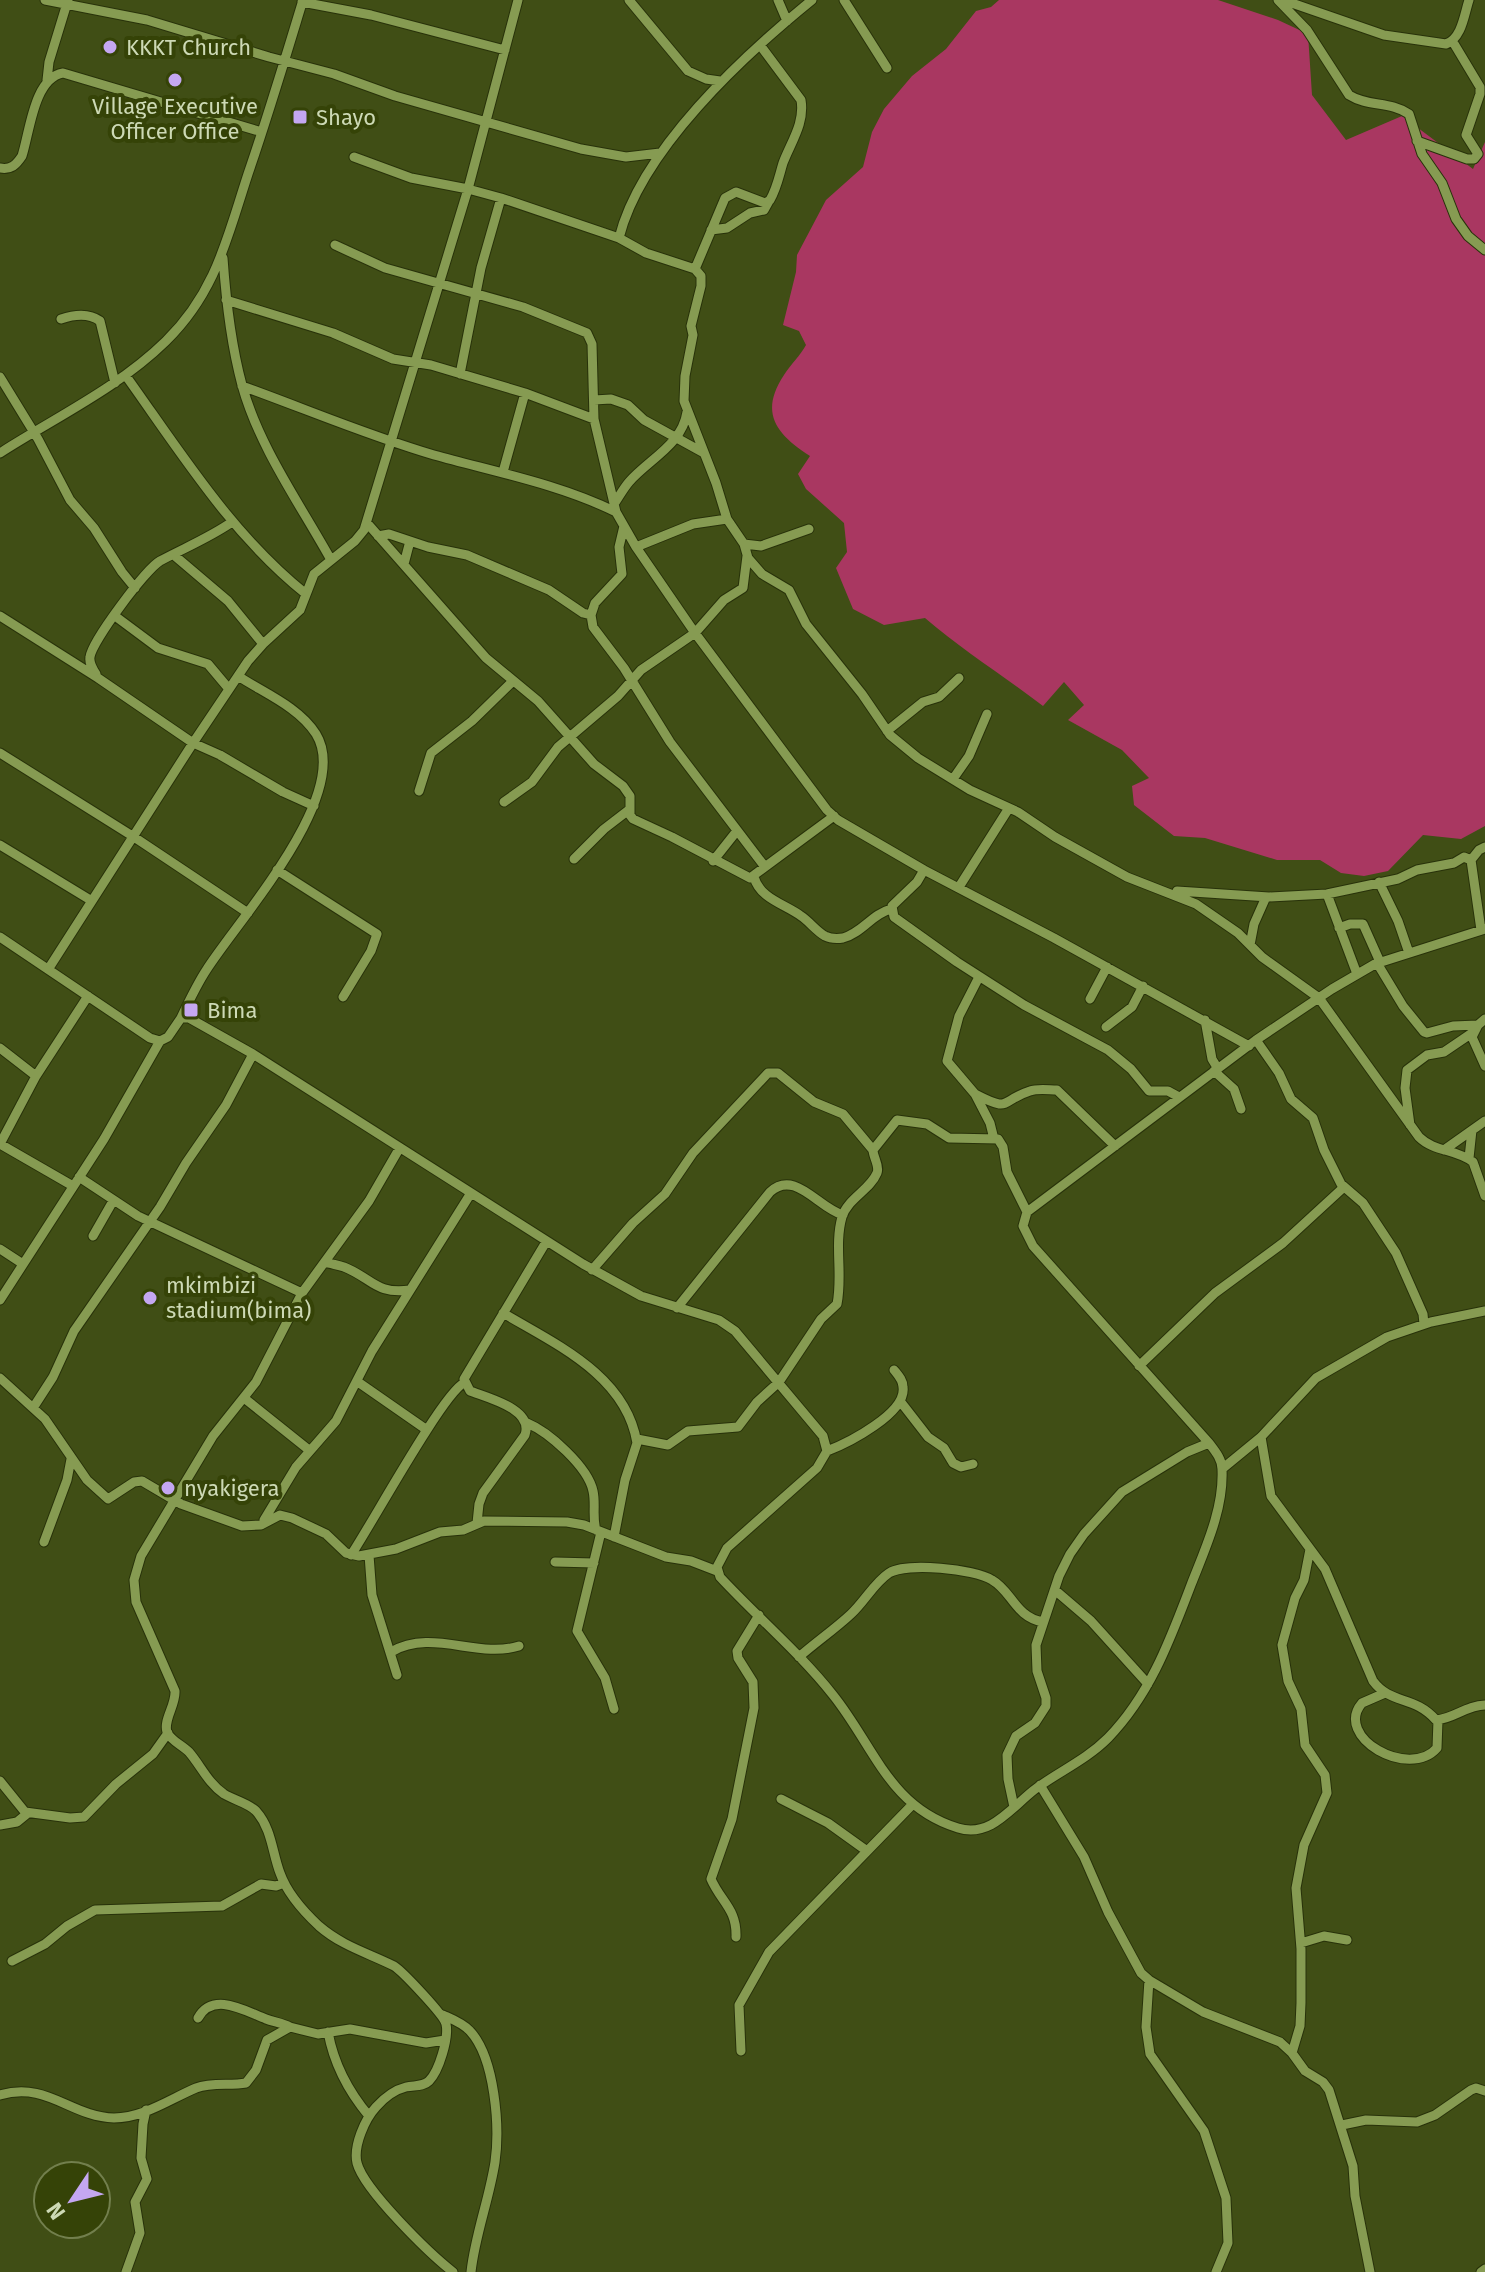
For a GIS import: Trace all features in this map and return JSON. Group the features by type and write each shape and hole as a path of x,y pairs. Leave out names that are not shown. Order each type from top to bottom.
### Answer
{"street":[{"path":"45,0 147,20 581,149 616,156 660,153"},
{"path":"49,968 238,676 263,644 300,610 311,578 360,536 367,523 376,483 468,189 518,0"},
{"path":"629,0 688,71 720,81"},
{"path":"778,0 787,21"},
{"path":"619,238 624,218 660,153 720,81 812,0"},
{"path":"844,0 887,68"},
{"path":"1280,0 1402,39 1446,44 1453,42"},
{"path":"1280,0 1307,30 1349,95 1358,100 1387,103 1405,111 1411,118 1417,141 1442,183 1456,219 1468,236 1485,250"},
{"path":"1453,42 1469,0"},
{"path":"0,453 126,376 190,315 213,278 223,253 286,61 302,1 371,15 505,50"},
{"path":"0,168 16,165 22,156 47,80 49,62 67,2"},
{"path":"1417,141 1467,159 1474,159 1478,154 1466,133 1480,87 1453,42"},
{"path":"711,230 731,227 750,213 764,210 796,138 802,104 787,78 760,45"},
{"path":"47,80 63,73 77,75 262,132"},
{"path":"354,157 411,178 501,198 619,238 646,253 695,269 701,276 691,326 693,335 684,401 727,519 744,544 747,556 743,588 724,600 695,633 655,659 618,696 558,747 532,782 504,802"},
{"path":"695,269 722,202 731,193 745,194 765,203 769,201"},
{"path":"460,374 475,292 501,198"},
{"path":"335,245 385,268 439,285 475,292 566,322 587,333 592,344 594,419 615,508 624,526 695,633 834,816 851,829 924,870 1252,1043 1279,1073 1291,1099 1313,1118 1327,1159 1344,1187 1363,1203 1396,1253 1423,1314 1424,1324"},
{"path":"223,253 226,300 242,386 258,426 293,495 331,560"},
{"path":"226,300 333,333 393,359 416,362 525,393 594,419"},
{"path":"61,319 77,315 95,317 100,321 115,383"},
{"path":"126,376 232,522 276,569 306,594"},
{"path":"0,377 70,500 94,528 135,588"},
{"path":"242,386 391,441 615,508"},
{"path":"503,472 525,393"},
{"path":"594,400 622,401 644,420 704,453"},
{"path":"615,508 629,482 677,436 686,421 687,412"},
{"path":"636,547 693,524 727,519"},
{"path":"98,678 90,661 94,644 135,588 157,564 232,522"},
{"path":"367,523 482,653 538,701 594,764 628,792 633,819 744,876 754,877 834,816"},
{"path":"624,526 619,547 622,574 595,603 591,615 597,635 670,742 765,867"},
{"path":"744,544 761,546 809,529"},
{"path":"378,536 389,534 467,555 549,590 591,615"},
{"path":"404,564 410,541"},
{"path":"175,556 220,594 263,644"},
{"path":"747,556 762,574 789,590 806,624 887,731 918,758 1127,877 1196,904 1238,933 1262,957 1319,998 1425,1143 1469,1158 1476,1166 1485,1196"},
{"path":"0,616 193,743 314,806"},
{"path":"115,616 158,648 208,664 229,689"},
{"path":"0,1300 104,1139 160,1041 168,1037 181,1018 207,968 277,870 314,806 323,782 324,766 317,736 297,713 238,676"},
{"path":"887,731 923,702 944,694 959,678"},
{"path":"419,791 431,753 472,721 513,681"},
{"path":"953,779 969,756 987,714"},
{"path":"0,753 248,913"},
{"path":"959,887 1009,808"},
{"path":"574,859 630,809"},
{"path":"713,861 736,832"},
{"path":"0,845 92,901"},
{"path":"1471,860 1485,847"},
{"path":"1166,891 1266,897 1327,894 1398,879 1417,870 1454,863 1464,857 1471,860"},
{"path":"0,1378 56,1432 71,1459 106,1499 112,1499 139,1481 174,1501 242,1526 261,1525 274,1517 286,1516 326,1534 351,1555 396,1549 440,1532 463,1530 484,1521 555,1521 584,1525 666,1557 691,1561 717,1571 733,1592 759,1615 833,1695 897,1789 912,1805 932,1819 972,1832 986,1828 1040,1785 1109,1737 1148,1684 1173,1636 1206,1550 1216,1516 1222,1469 1209,1443 1033,1246 1023,1226 1027,1212 1252,1043 1357,974 1379,963 1483,929 1471,860"},
{"path":"277,870 377,934 371,951 343,997"},
{"path":"754,877 756,885 767,896 834,939 852,934 872,917 891,909 895,901 917,882 924,870"},
{"path":"1379,882 1409,953"},
{"path":"1327,894 1357,974"},
{"path":"1250,945 1255,920 1266,897"},
{"path":"891,909 894,917 979,977 1108,1050 1131,1069 1149,1091 1168,1091 1179,1097"},
{"path":"1339,928 1363,924 1379,963 1403,1006 1424,1032 1453,1026 1478,1026"},
{"path":"0,937 150,1038 160,1041"},
{"path":"1090,999 1107,967"},
{"path":"979,977 959,1016 947,1061 975,1094 990,1123 994,1139"},
{"path":"1106,1027 1132,1007 1143,986"},
{"path":"73,1186 0,1144 36,1076 88,996"},
{"path":"181,1018 189,1018 253,1054 592,1270 641,1296 727,1324 823,1436 827,1451"},
{"path":"1205,1020 1216,1070 1234,1089 1241,1109"},
{"path":"1478,1026 1475,1048 1485,1066"},
{"path":"1410,1125 1405,1088 1407,1070 1429,1054 1444,1052 1478,1026"},
{"path":"0,1048 36,1076"},
{"path":"33,1408 53,1377 74,1331 126,1258 226,1105 253,1054"},
{"path":"592,1270 633,1223 665,1194 693,1153 768,1073 778,1073 814,1102 843,1114 873,1150 878,1172 846,1207 843,1215 838,1246 837,1304 821,1319 779,1382 757,1402 738,1427 688,1431 670,1445 637,1439"},
{"path":"975,1094 996,1105 1005,1104 1030,1091 1057,1090 1115,1146"},
{"path":"873,1150 893,1123 902,1119 927,1124 949,1138 994,1139 1000,1142 1007,1172 1027,1212"},
{"path":"1444,1150 1485,1121"},
{"path":"1469,1158 1472,1130"},
{"path":"399,1149 369,1201 302,1293 265,1367 213,1436 141,1556 134,1580 138,1609 175,1691 175,1702 166,1723 168,1733 188,1751 219,1790 255,1811 270,1836 284,1883 321,1928 348,1947 397,1968 434,2003 442,2015 446,2024 445,2040 429,2082 391,2094 369,2116 356,2155 358,2167 410,2232 453,2272"},
{"path":"79,1177 148,1221 302,1293"},
{"path":"677,1308 777,1186 790,1183 797,1186 823,1207 843,1215"},
{"path":"1139,1366 1215,1293 1283,1243 1344,1187"},
{"path":"261,1525 309,1450 336,1421 372,1351 471,1193"},
{"path":"93,1236 113,1201"},
{"path":"351,1555 427,1430 456,1389 464,1383 472,1364 546,1242"},
{"path":"0,1249 23,1264"},
{"path":"325,1262 347,1268 380,1289 391,1292 410,1290"},
{"path":"1222,1469 1261,1437 1316,1378 1387,1337 1424,1324 1485,1311"},
{"path":"503,1313 574,1357 605,1380 617,1397 637,1439 614,1537"},
{"path":"717,1571 727,1548 817,1468 827,1451 856,1439 894,1410 904,1387 894,1370"},
{"path":"358,1382 427,1430"},
{"path":"464,1383 470,1391 506,1405 556,1441 588,1478 594,1494 593,1515 598,1531 594,1563 577,1631 605,1678 614,1709"},
{"path":"244,1398 309,1450"},
{"path":"900,1401 928,1437 944,1448 953,1463 961,1467 973,1464"},
{"path":"477,1523 483,1493 525,1435 527,1423"},
{"path":"1261,1437 1269,1492 1325,1569 1373,1681 1385,1693 1420,1705 1438,1720"},
{"path":"1014,1807 1006,1765 1009,1748 1016,1736 1038,1720 1046,1706 1035,1651 1059,1576 1078,1541 1122,1492 1187,1452 1209,1443"},
{"path":"44,1542 64,1491 71,1459"},
{"path":"1292,2053 1300,2026 1301,1943 1296,1888 1304,1845 1324,1802 1326,1783 1325,1775 1305,1745 1301,1709 1288,1681 1282,1645 1286,1624 1304,1580 1310,1549"},
{"path":"369,1555 372,1595 397,1675"},
{"path":"555,1562 594,1563"},
{"path":"799,1657 851,1614 882,1579 899,1569 956,1570 984,1575 1001,1586 1011,1602 1025,1614 1043,1622"},
{"path":"1056,1591 1091,1621 1148,1684"},
{"path":"736,1937 736,1923 731,1911 711,1879 732,1819 754,1708 753,1682 737,1651 759,1615"},
{"path":"391,1652 407,1645 428,1642 497,1652 519,1646"},
{"path":"1385,1693 1362,1703 1356,1715 1363,1739 1378,1751 1412,1760 1426,1757 1437,1748 1438,1720"},
{"path":"1438,1720 1477,1705 1485,1705"},
{"path":"0,1781 19,1807 28,1813 84,1817 116,1784 153,1754 168,1733"},
{"path":"1040,1785 1078,1845 1108,1912 1141,1973 1215,2018 1272,2038 1329,2090 1353,2166 1355,2196 1370,2272"},
{"path":"781,1799 828,1823 867,1851"},
{"path":"741,2051 739,2005 764,1959 912,1805"},
{"path":"0,1825 17,1822 28,1813"},
{"path":"12,1961 45,1944 67,1926 95,1910 222,1906 261,1884 276,1886 284,1883"},
{"path":"1301,1943 1324,1936 1347,1940"},
{"path":"1149,1980 1146,2027 1150,2054 1204,2131 1226,2198 1228,2243 1216,2272"},
{"path":"198,2018 208,2005 217,2004 250,2010 265,2019 318,2034 350,2029 426,2043 445,2040"},
{"path":"442,2015 464,2026 477,2042 488,2070 495,2107 494,2165 471,2272"},
{"path":"0,2095 21,2091 42,2093 82,2111 104,2117 127,2117 199,2087 246,2083 256,2070 267,2040 290,2027"},
{"path":"328,2032 345,2083 369,2116"},
{"path":"1342,2125 1366,2120 1417,2122 1435,2115 1476,2088 1485,2091"},
{"path":"126,2272 140,2230 135,2202 147,2179 141,2158 146,2110"}],"shaded area":[{"path":"999,0 1218,0 1278,20 1308,34 1312,95 1346,140 1402,116 1473,169 1485,142 1485,826 1461,839 1423,835 1388,871 1364,876 1341,873 1320,860 1277,860 1205,838 1174,836 1134,805 1132,786 1149,778 1122,750 1068,720 1084,705 1064,682 1043,706 925,618 884,625 853,609 836,568 847,552 844,523 806,489 798,474 810,456 780,431 772,412 777,388 806,345 799,331 783,325 797,255 826,200 863,167 872,132 884,109 912,76 946,49 976,11 991,7"}],"place":[{"name":"KKKT Church","path":"110,47"},
{"name":"Village Executive Officer Office","path":"175,80"},
{"name":"Shayo","path":"300,117"},
{"name":"Bima","path":"191,1010"},
{"name":"mkimbizi stadium(bima)","path":"150,1298"},
{"name":"nyakigera","path":"168,1488"}]}
